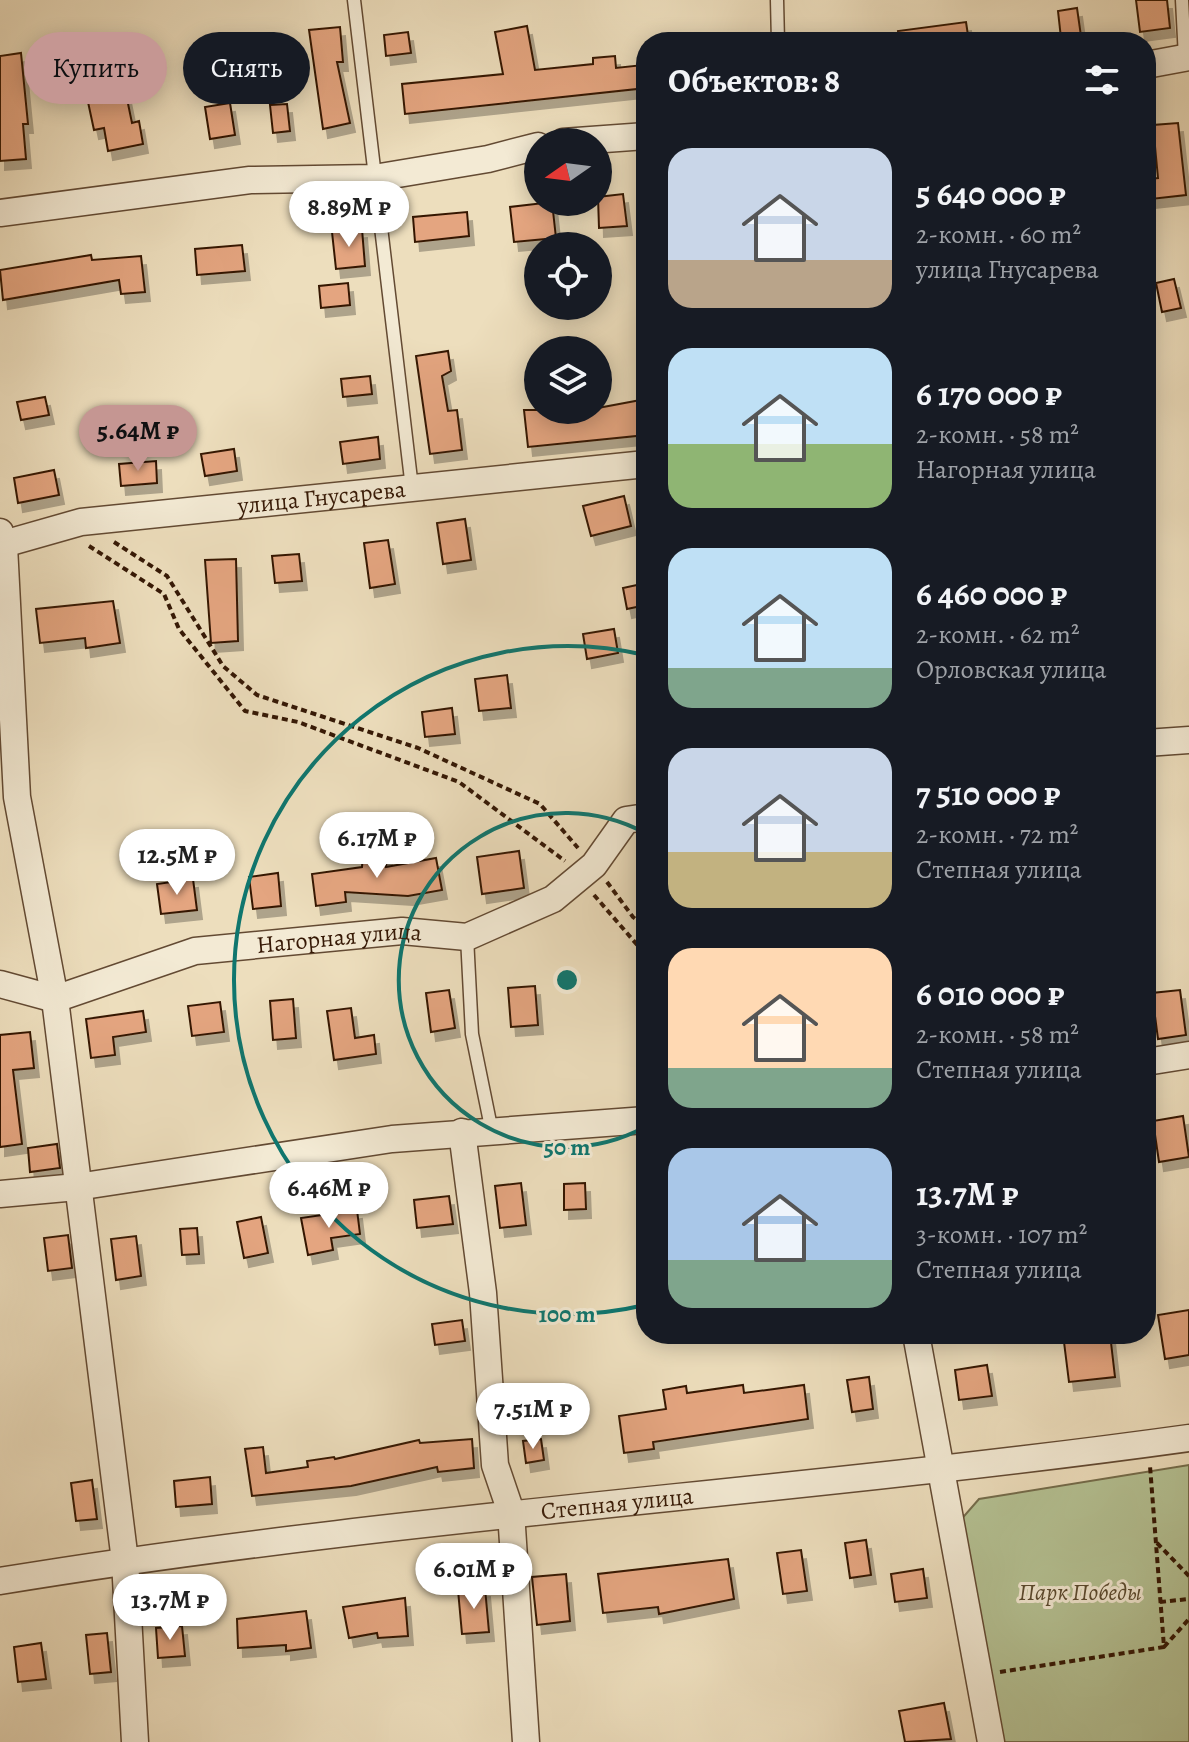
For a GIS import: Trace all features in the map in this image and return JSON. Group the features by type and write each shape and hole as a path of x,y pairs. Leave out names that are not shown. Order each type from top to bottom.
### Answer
{"street":[{"path":"1156,63 1187,58"},
{"path":"612,138 636,137"},
{"path":"0,213 250,180 374,178 488,159 524,150"},
{"name":"улица Гнусарева","path":"1,541 71,525 636,465"},
{"path":"1,541 17,797 55,999 125,1561 135,1742"},
{"path":"1156,742 1189,740"},
{"name":"Нагорная улица","path":"55,999 195,951 402,931 467,937 553,899 586,871 626,820 636,818"},
{"path":"0,984 55,999"},
{"path":"1156,1060 1189,1055"},
{"path":"0,1194 77,1187 392,1139 636,1121"},
{"path":"462,1132 483,1293 495,1465 511,1512 526,1742"},
{"path":"918,1344 991,1742"},
{"name":"Степная улица","path":"0,1581 125,1561 511,1512 943,1469 1189,1438"}],"lane":[{"path":"354,0 412,488"},
{"path":"777,0 778,32"},
{"path":"1182,0 1187,58"},
{"path":"467,937 472,1034 492,1132"}],"path":[{"path":"71,525 164,594 179,629 245,711 298,722 459,782 564,859 586,871 636,919"},
{"path":"71,525 167,576 223,666 257,695 418,748 540,804 636,941"},
{"path":"1148,1443 1164,1647"},
{"path":"1156,1542 1189,1576"},
{"path":"1160,1602 1189,1599"},
{"path":"979,1675 1164,1647 1189,1619"}],"green space":[{"name":"Парк Победы","path":"1189,1465 1189,1742 997,1742 958,1523 979,1499"}],"building":[{"path":"1136,0 1167,0 1170,28 1140,32"},
{"path":"1077,8 1080,32 1060,32 1058,11"},
{"path":"966,22 968,32 898,32"},
{"path":"527,26 535,70 593,64 593,58 615,56 616,68 636,66 636,89 405,114 402,84 503,74 495,32"},
{"path":"340,27 343,62 337,62 350,123 323,129 309,30"},
{"path":"408,32 411,53 386,56 384,35"},
{"path":"21,53 28,124 23,124 26,159 0,161 0,56"},
{"path":"88,104 128,104 132,123 139,121 143,144 108,151 104,128 94,130"},
{"path":"230,104 235,135 210,139 205,107"},
{"path":"287,104 290,131 273,133 270,105"},
{"path":"1178,123 1186,195 1156,198 1156,125"},
{"path":"623,194 627,226 599,228 599,216 612,216 612,195"},
{"path":"524,205 524,216 554,216 555,232 524,232 524,241 514,242 510,207"},
{"path":"467,212 469,236 415,242 413,217"},
{"path":"362,229 365,266 336,269 332,232"},
{"path":"242,245 245,271 197,275 195,249"},
{"path":"91,255 92,260 141,256 145,292 121,294 119,280 3,300 0,270"},
{"path":"1174,279 1181,308 1162,312 1156,283"},
{"path":"348,283 350,305 321,308 319,286"},
{"path":"448,351 451,371 442,376 448,411 457,410 462,450 430,454 416,356"},
{"path":"370,376 372,394 343,397 341,379"},
{"path":"45,397 49,415 21,420 17,402"},
{"path":"636,401 636,436 528,447 526,424 612,424 612,405"},
{"path":"378,437 380,459 343,464 340,442"},
{"path":"234,449 237,471 205,476 201,454"},
{"path":"156,461 157,483 121,486 119,464"},
{"path":"54,470 59,495 18,503 14,478"},
{"path":"624,496 631,526 591,536 583,506"},
{"path":"465,519 471,560 443,564 437,523"},
{"path":"388,540 395,584 370,588 364,543"},
{"path":"299,554 302,581 275,583 272,556"},
{"path":"236,559 238,641 211,643 205,560"},
{"path":"636,585 636,607 627,609 623,588"},
{"path":"113,601 120,643 86,648 85,638 40,643 36,609"},
{"path":"614,629 618,653 587,659 583,634"},
{"path":"507,675 511,708 479,711 475,679"},
{"path":"452,708 455,734 425,737 422,712"},
{"path":"519,851 524,888 482,894 477,857"},
{"path":"363,853 387,854 386,867 436,858 442,890 408,896 345,892 346,902 316,906 312,874 362,867"},
{"path":"278,873 281,906 253,909 249,877"},
{"path":"193,879 197,910 161,914 157,884"},
{"path":"535,986 538,1025 511,1027 508,988"},
{"path":"449,990 455,1028 431,1032 426,993"},
{"path":"1180,990 1186,1035 1158,1039 1156,993"},
{"path":"293,999 296,1038 273,1040 270,1001"},
{"path":"220,1002 224,1032 192,1036 188,1006"},
{"path":"351,1008 355,1038 374,1035 376,1054 334,1060 327,1011"},
{"path":"143,1011 146,1032 113,1037 115,1055 91,1058 86,1019"},
{"path":"30,1032 34,1068 13,1070 22,1144 0,1147 0,1035"},
{"path":"1183,1116 1189,1157 1159,1162 1156,1120"},
{"path":"57,1144 60,1168 30,1172 28,1148"},
{"path":"521,1183 526,1225 500,1228 495,1186"},
{"path":"585,1183 586,1209 564,1210 564,1184"},
{"path":"449,1196 453,1224 417,1228 414,1200"},
{"path":"357,1210 360,1234 331,1238 333,1250 308,1255 301,1218"},
{"path":"261,1217 268,1253 244,1258 237,1222"},
{"path":"197,1228 199,1254 182,1255 180,1229"},
{"path":"68,1235 72,1268 48,1271 44,1238"},
{"path":"136,1236 141,1276 116,1280 111,1239"},
{"path":"1189,1310 1189,1355 1165,1359 1158,1315"},
{"path":"462,1320 465,1341 435,1345 432,1324"},
{"path":"1064,1344 1111,1344 1115,1377 1069,1382"},
{"path":"987,1365 992,1396 959,1400 955,1370"},
{"path":"869,1377 873,1409 852,1412 847,1380"},
{"path":"743,1385 744,1393 804,1385 808,1419 653,1442 654,1449 624,1453 619,1416 666,1409 663,1390 686,1386 687,1393"},
{"path":"472,1439 474,1468 438,1472 437,1467 351,1486 252,1496 245,1449 263,1447 266,1473 308,1467 307,1461 335,1459 419,1440 420,1443"},
{"path":"541,1439 544,1460 526,1463 523,1441"},
{"path":"210,1477 212,1504 176,1507 174,1481"},
{"path":"92,1480 97,1519 76,1521 71,1483"},
{"path":"866,1540 871,1575 850,1578 845,1543"},
{"path":"801,1550 807,1591 783,1594 777,1553"},
{"path":"728,1559 734,1599 659,1614 658,1607 603,1613 598,1574"},
{"path":"923,1569 927,1598 895,1602 891,1574"},
{"path":"566,1574 570,1621 537,1625 532,1577"},
{"path":"485,1588 489,1632 462,1634 458,1590"},
{"path":"405,1598 408,1636 378,1638 377,1633 349,1638 343,1607"},
{"path":"306,1611 311,1648 286,1651 286,1645 238,1648 237,1619"},
{"path":"182,1626 185,1656 158,1658 156,1628"},
{"path":"107,1633 111,1672 90,1674 86,1635"},
{"path":"41,1643 46,1679 18,1682 14,1647"},
{"path":"944,1703 951,1739 905,1742 899,1711"}]}
